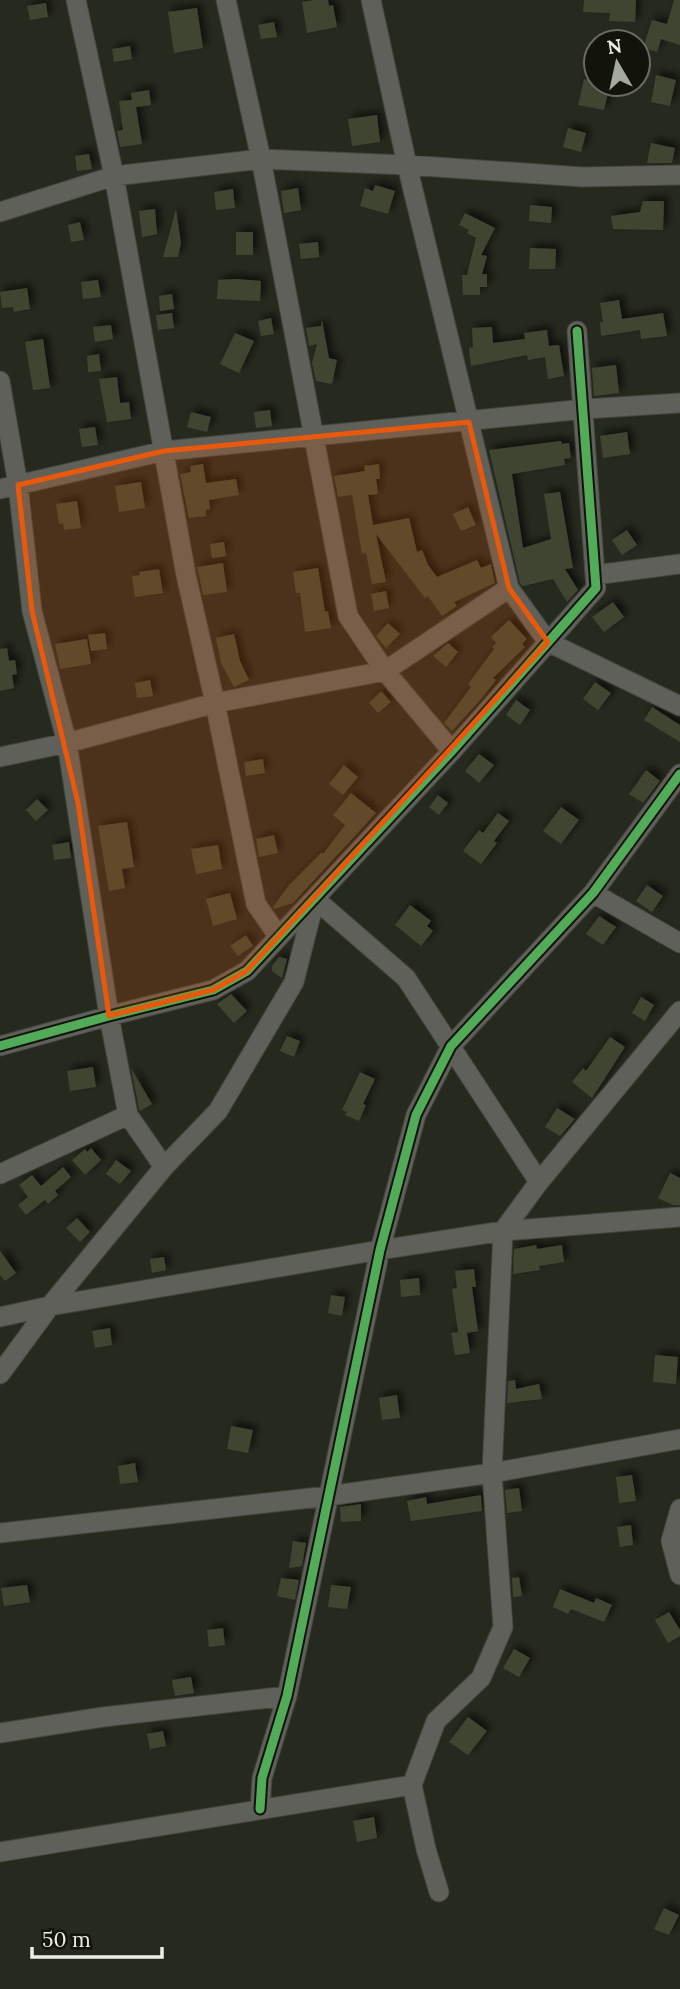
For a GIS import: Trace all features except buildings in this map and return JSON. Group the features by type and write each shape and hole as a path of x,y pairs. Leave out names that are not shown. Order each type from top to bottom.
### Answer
{"street":[{"path":"76,0 114,176 186,575 256,904 279,937"},
{"path":"226,0 261,159 348,616 385,671 452,751"},
{"path":"371,0 407,165 509,588 548,642 680,706"},
{"path":"0,212 114,176 261,159 407,165 583,177 680,175"},
{"path":"0,1046 214,990 247,971 452,751 596,588 577,331"},
{"path":"0,382 9,487 32,611 67,743 109,1016 128,1115 164,1167"},
{"path":"9,487 164,451 584,409 680,403"},
{"path":"595,575 680,564"},
{"path":"0,757 67,743 215,703 385,671 509,588"},
{"path":"260,1810 262,1779 287,1696 380,1250 416,1115 451,1046 593,892 680,774"},
{"path":"593,892 680,943"},
{"path":"315,899 406,978 539,1182"},
{"path":"0,1374 50,1306 164,1167 218,1111 294,982 315,899"},
{"path":"439,1892 412,1785 436,1721 481,1678 503,1627 492,1473 503,1231 539,1182 680,1011"},
{"path":"0,1174 128,1115"},
{"path":"0,1317 50,1306 503,1231 680,1217"},
{"path":"0,1533 328,1496 492,1473 680,1439"},
{"path":"680,1508 671,1541 680,1575"},
{"path":"0,1733 103,1717 287,1696"},
{"path":"0,1852 412,1785"}],"highlighted area":[{"path":"469,422 509,588 548,642 247,971 213,990 109,1016 78,803 32,611 18,485 164,451"}],"cycle path":[{"path":"0,1046 213,990 247,971 452,751 596,588 577,331"},
{"path":"260,1809 262,1778 287,1696 380,1250 416,1115 451,1046 593,893 680,774"}]}
